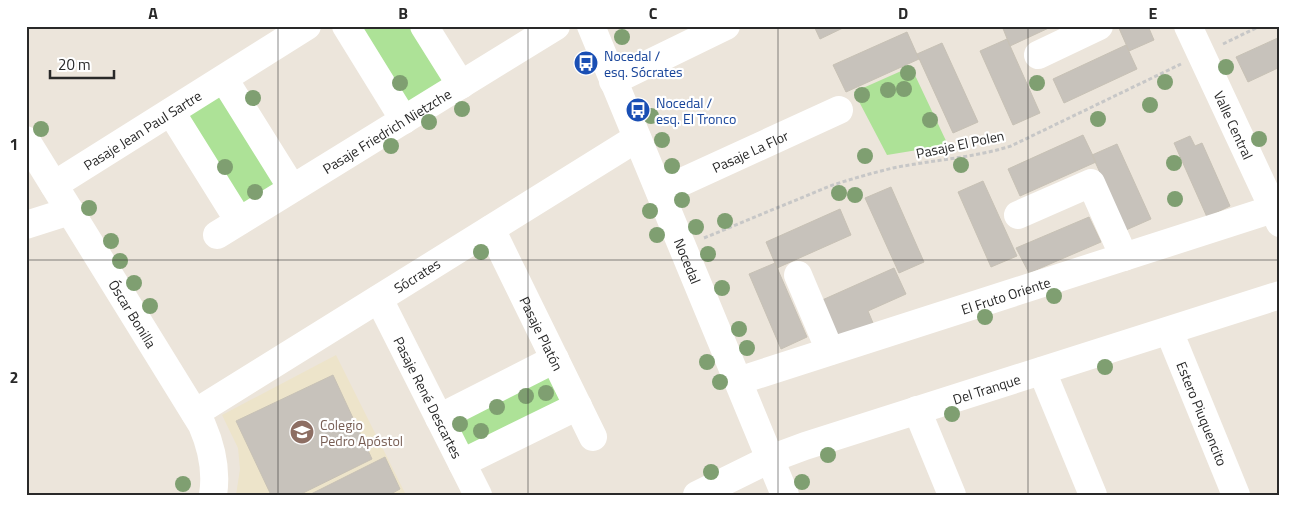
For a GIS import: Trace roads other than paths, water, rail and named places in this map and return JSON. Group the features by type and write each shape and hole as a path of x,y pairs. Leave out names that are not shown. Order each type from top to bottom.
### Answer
{"street":[{"name":"Pasaje Jean Paul Sartre","path":"54,186 307,26"},
{"path":"346,26 404,120"},
{"path":"424,26 461,84"},
{"name":"Pasaje Friedrich Nietzche","path":"171,112 228,228 556,26"},
{"name":"Nocedal","path":"591,26 785,495"},
{"path":"614,81 726,26"},
{"path":"1038,55 1099,26"},
{"name":"Valle Central","path":"1188,26 1276,216"},
{"path":"224,79 292,188"},
{"name":"Pasaje La Flor","path":"660,192 839,110"},
{"name":"Sócrates","path":"195,413 637,138"},
{"name":"Óscar Bonilla","path":"26,140 208,437 214,460 215,484 213,495"},
{"path":"1018,215 1091,183 1124,257"},
{"path":"26,225 70,211"},
{"name":"El Fruto Oriente","path":"738,381 1124,257 1276,216"},
{"name":"Pasaje Platón","path":"491,229 594,436"},
{"path":"798,274 830,351"},
{"name":"Del Tranque","path":"697,495 770,459 805,446 1280,295"},
{"name":"Pasaje René Descartes","path":"379,299 478,495"},
{"name":"Estero Piuquencito","path":"1169,331 1236,495"},
{"path":"439,418 556,359"},
{"path":"1042,371 1093,495"},
{"path":"462,463 578,406"},
{"path":"918,410 952,495"}],"place":[{"name":"Nocedal / esq. Sócrates","path":"586,63"},
{"name":"Nocedal / esq. El Tronco","path":"638,110"},
{"name":"Colegio Pedro Apóstol","path":"302,432"}]}
